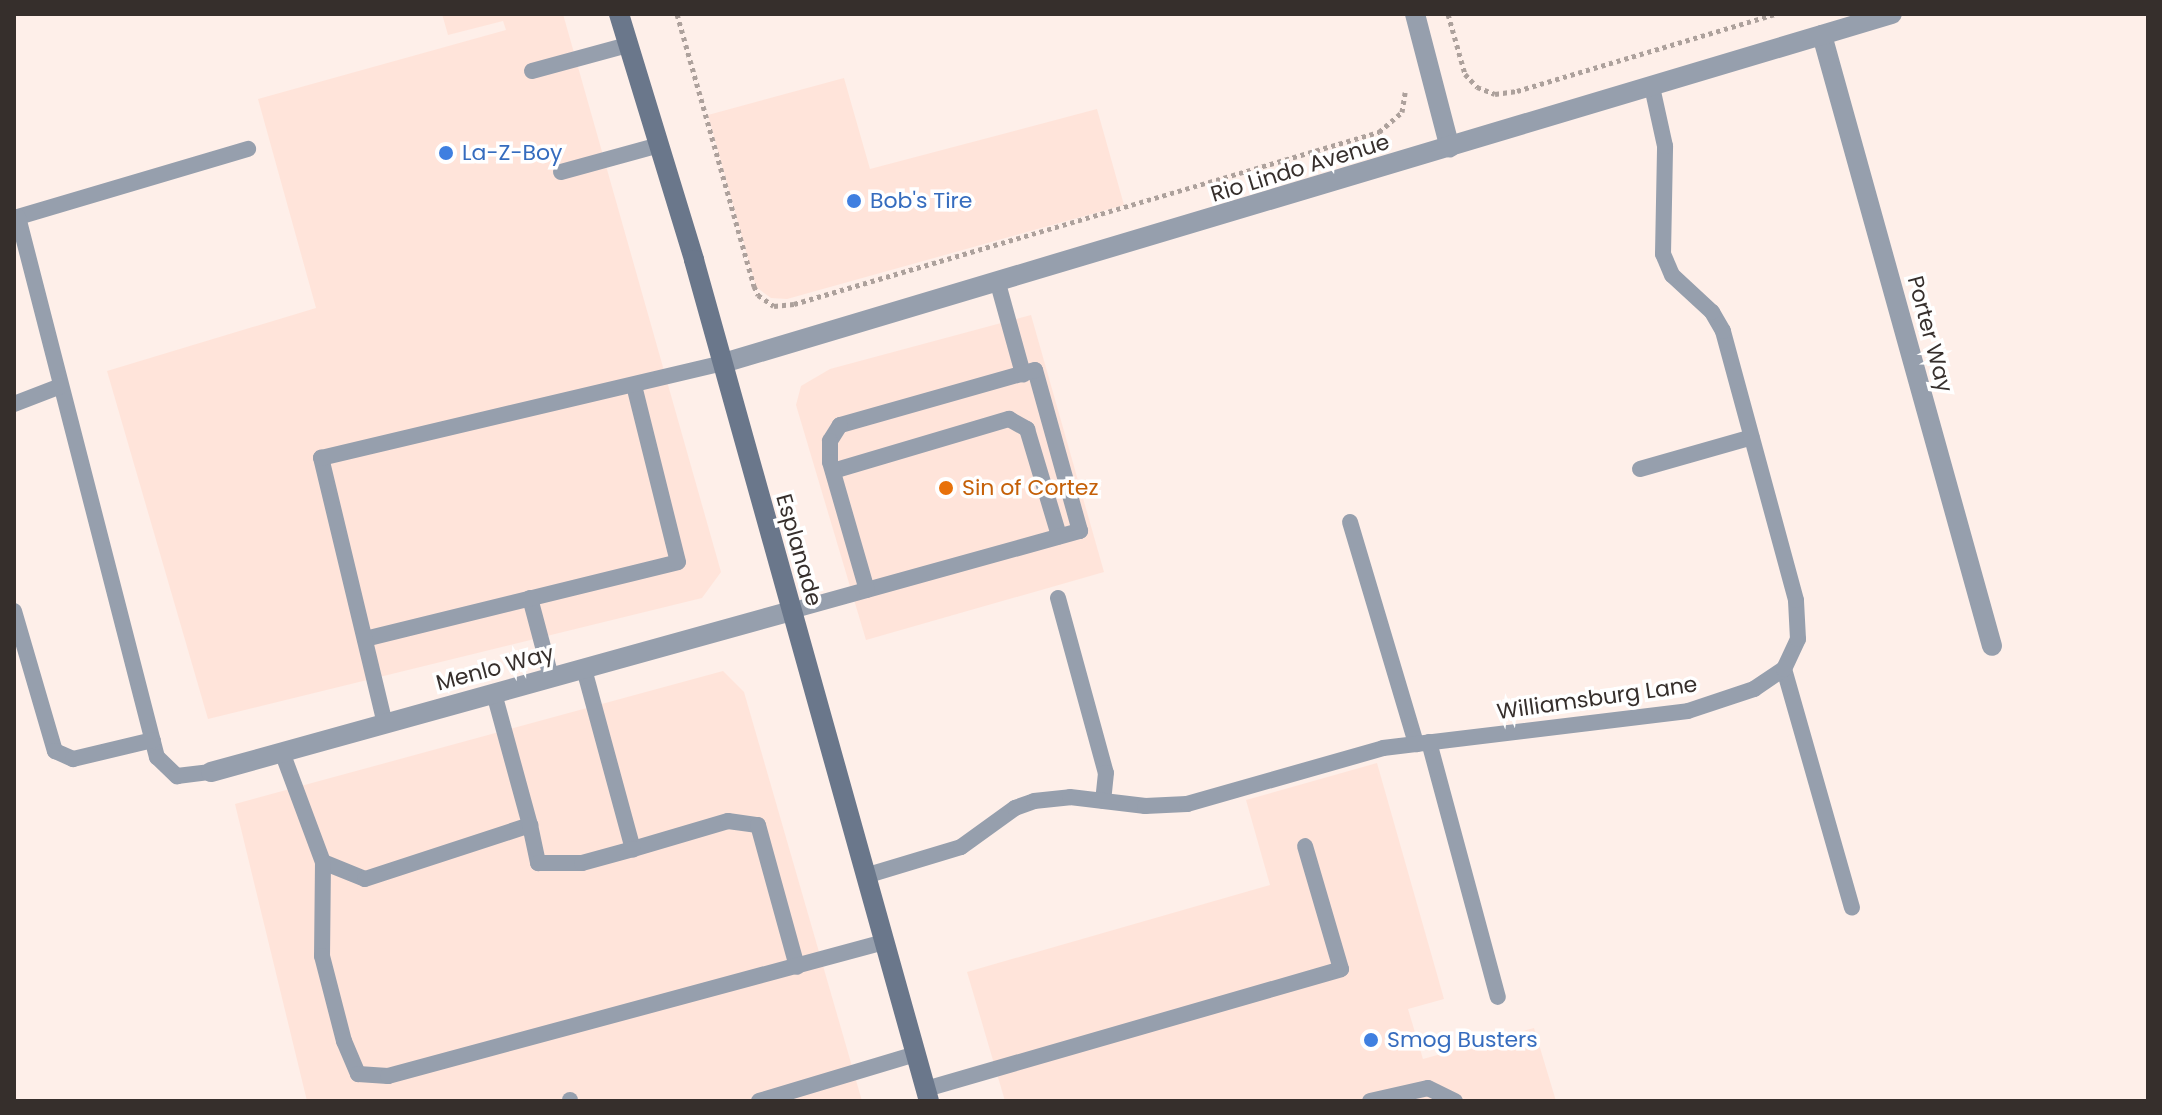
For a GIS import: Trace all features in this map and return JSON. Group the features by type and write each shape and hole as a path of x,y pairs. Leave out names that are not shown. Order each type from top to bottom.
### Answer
{"main road":[{"name":"Esplanade","path":"619,14 659,145 928,1095"}],"street":[{"path":"1415,14 1450,148"},
{"name":"Rio Lindo Avenue","path":"720,364 1892,14"},
{"name":"Porter Way","path":"1822,35 1992,646"},
{"name":"Menlo Way","path":"211,772 791,611"}],"lane":[{"path":"532,71 628,45"},
{"path":"1652,87 1665,146 1663,254 1672,275 1712,312 1723,331 1799,621 1798,639 1784,669 1852,908"},
{"path":"561,172 659,145"},
{"path":"211,772 177,776 157,757 16,218 248,149"},
{"path":"997,280 1023,374"},
{"path":"385,724 321,458 720,364"},
{"path":"791,611 867,590 1059,536 1080,531 1035,370 840,425 830,441 833,471 867,590"},
{"path":"365,639 678,562 634,385"},
{"path":"14,404 61,386"},
{"path":"833,471 1009,419 1027,429 1059,536"},
{"path":"1640,469 1752,437"},
{"path":"1350,522 1422,743 1498,997"},
{"path":"530,598 551,677"},
{"path":"1058,598 1106,773 1103,801"},
{"path":"14,611 55,751 73,759 153,740"},
{"path":"584,669 633,849"},
{"name":"Williamsburg Lane","path":"865,876 961,847 1015,808 1034,801 1070,797 1145,806 1187,804 1351,754 1688,711 1754,689 1784,669"},
{"path":"494,693 538,863 582,863 728,821 758,825 797,967"},
{"path":"282,752 323,862 322,956 344,1041 358,1074 388,1076 884,942"},
{"path":"323,862 365,879 530,825"},
{"path":"928,1095 1341,969 1305,846"},
{"path":"759,1101 916,1054"},
{"path":"1370,1101 1428,1088 1455,1101"}],"path":[{"path":"677,14 754,286 758,295 774,306 794,304 1379,132 1389,127 1402,112 1406,96 1403,85"},
{"path":"1448,14 1465,74 1477,87 1495,94 1517,91 1775,14"}],"shaded area":[{"path":"442,14 563,14 721,572 702,598 208,719 107,371 316,308 258,99 506,30 503,21 448,35"},
{"path":"844,78 870,169 1097,109 1124,205 787,299 771,298 756,287 708,115"},
{"path":"1031,315 1104,572 866,640 796,405 801,386 830,369"},
{"path":"723,671 744,692 862,1101 307,1101 235,804"},
{"path":"1377,763 1444,999 1408,1009 1423,1059 1534,1028 1556,1101 1005,1101 967,972 1270,885 1246,800"}],"place":[{"name":"La-Z-Boy","path":"446,153"},
{"name":"Bob's Tire","path":"854,201"},
{"name":"Sin of Cortez","path":"946,488"},
{"name":"Smog Busters","path":"1371,1040"}]}
